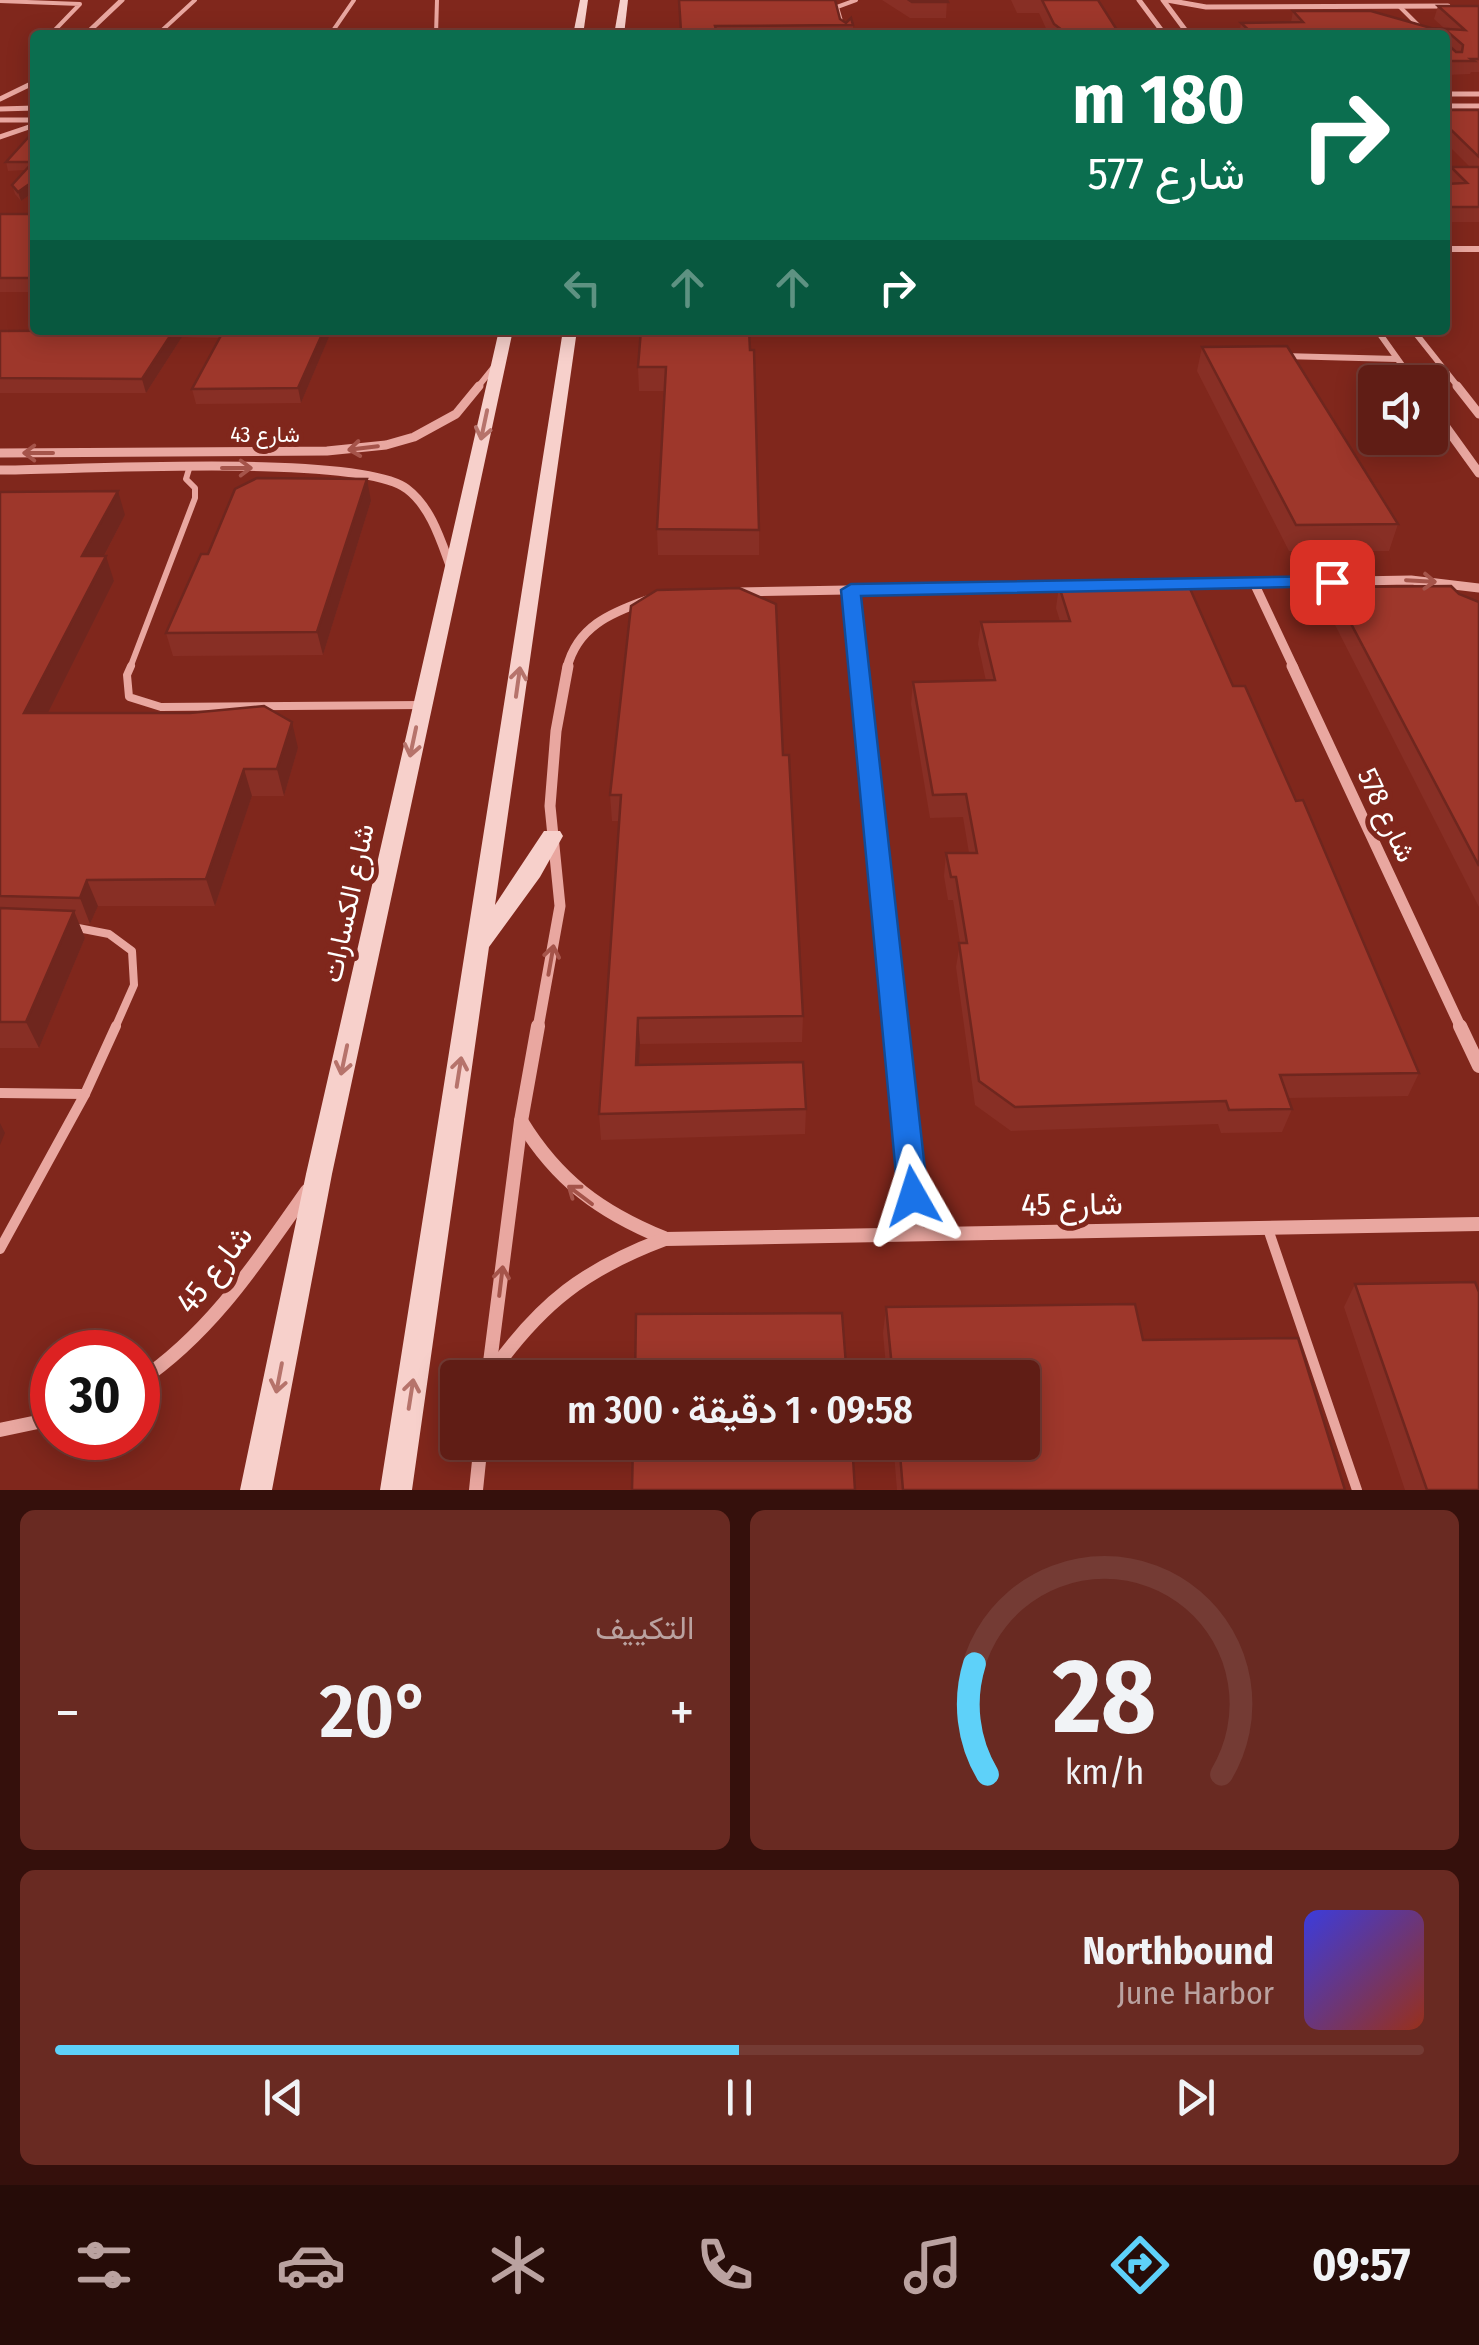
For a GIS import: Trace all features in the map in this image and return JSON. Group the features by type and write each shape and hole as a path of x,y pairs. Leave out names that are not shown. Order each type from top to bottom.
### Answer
{"street":[{"path":"90,30 122,0"},
{"path":"579,30 584,0"},
{"path":"620,30 624,0"},
{"path":"1140,0 1161,30"},
{"path":"1165,0 1206,7 1463,6"},
{"path":"1165,0 1185,30"},
{"path":"1177,19 1206,7"},
{"path":"0,99 30,88"},
{"path":"1450,94 1479,94"},
{"path":"1450,106 1479,106"},
{"path":"0,108 30,108"},
{"path":"0,120 30,123"},
{"path":"0,136 30,125"},
{"path":"1450,250 1479,250"},
{"name":"شارع الكسارات","path":"256,1490 319,1174 505,335"},
{"path":"396,1490 569,335"},
{"path":"1380,335 1402,365"},
{"path":"1418,335 1479,414"},
{"path":"1278,356 1397,358"},
{"name":"شارع 43","path":"0,453 327,451 386,445 426,432 456,414 498,362"},
{"path":"1448,429 1479,473"},
{"name":"شارع 43","path":"0,470 344,469 392,480 424,502 452,572"},
{"path":"1158,585 1411,580 1479,588"},
{"name":"شارع 578","path":"1254,583 1479,1066"},
{"path":"722,592 1081,586"},
{"path":"851,590 917,1234"},
{"path":"490,1360 521,1121 560,906 562,880 549,804 567,664 577,642 596,623 652,598"},
{"path":"478,944 508,907 552,836"},
{"name":"شارع 45","path":"521,1121 542,1159 574,1193 616,1220 665,1238"},
{"name":"شارع 45","path":"160,1365 193,1340 233,1294 319,1174"},
{"name":"شارع 45","path":"500,1360 522,1327 564,1287 612,1257 665,1238 1479,1224"},
{"path":"0,1430 30,1424"},
{"path":"476,1490 479,1460"}],"lane":[{"path":"163,30 195,0"},
{"path":"333,30 354,0"},
{"path":"436,30 437,0"},
{"path":"844,30 837,7 856,0"},
{"path":"0,2 80,4 55,30"},
{"path":"1399,6 1423,30"},
{"path":"188,469 186,478 195,488 195,498 127,675 129,696 142,704 161,706 422,705"},
{"path":"0,1249 85,1094 134,986 132,952 108,934 54,927"},
{"path":"0,1093 85,1094"},
{"path":"1268,1228 1357,1490"}],"building":[{"path":"679,0 835,0 840,19 846,23 851,18 853,25 715,26 716,30 681,30"},
{"path":"909,0 947,0 948,2 912,2"},
{"path":"1042,0 1098,0 1117,30 1062,30 1054,24"},
{"path":"1438,6 1479,6 1479,59 1471,59 1474,61 1450,61 1450,47 1462,52 1463,45 1450,30 1249,30 1241,23 1303,22 1293,11 1371,11 1431,28 1465,30"},
{"path":"1450,110 1479,110 1479,157 1450,129"},
{"path":"30,136 30,162 6,162"},
{"path":"30,165 30,184 18,192 12,185"},
{"path":"1451,167 1479,167 1479,207 1450,207 1450,184 1467,183"},
{"path":"0,214 30,214 30,278 0,278"},
{"path":"0,331 30,331 30,335 171,335 142,379 0,378"},
{"path":"221,335 322,335 298,388 192,389"},
{"path":"641,335 749,335 750,350 754,350 759,530 657,529 666,367 638,367"},
{"path":"1287,346 1398,524 1296,525 1202,347"},
{"path":"257,478 367,479 317,632 166,633 201,554 208,554 235,489"},
{"path":"118,491 82,556 106,556 24,713 190,713 264,706 292,722 277,769 244,769 206,879 87,880 80,898 0,896 0,492"},
{"path":"1188,584 1233,686 1245,686 1296,801 1303,800 1419,1073 1280,1075 1292,1109 1229,1110 1226,1101 1015,1107 979,1081 959,943 967,943 956,877 951,877 946,853 977,853 966,794 933,795 913,682 995,680 981,622 1070,621 1059,586"},
{"path":"1451,586 1479,602 1479,866 1338,599 1350,596 1348,587"},
{"path":"739,588 776,604 783,755 789,755 803,1016 638,1018 636,1065 803,1062 806,1109 599,1114 621,795 610,795 631,606 657,590"},
{"path":"0,908 74,911 26,1022 0,1022"},
{"path":"1475,1282 1479,1292 1479,1490 1427,1490 1355,1284"},
{"path":"1135,1304 1143,1340 1298,1338 1345,1490 903,1490 900,1460 1040,1460 1040,1360 891,1360 886,1307"},
{"path":"842,1313 846,1360 635,1360 636,1314"},
{"path":"633,1460 853,1460 855,1490 632,1490"}],"route":[{"path":"913,1196 851,590 1332,582"}]}
